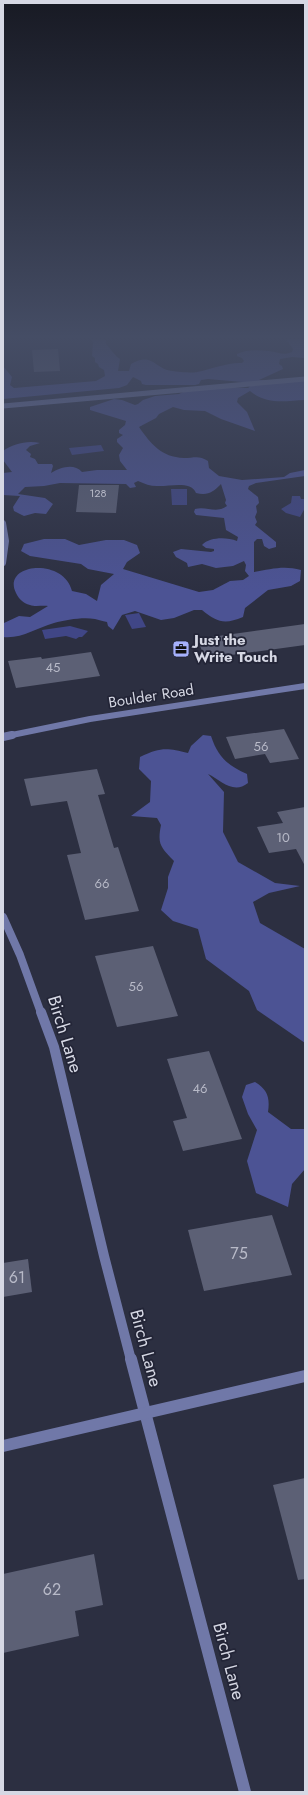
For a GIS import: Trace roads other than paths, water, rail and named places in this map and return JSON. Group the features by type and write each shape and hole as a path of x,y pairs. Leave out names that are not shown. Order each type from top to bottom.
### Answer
{"street":[{"path":"3,524 6,541 3,563"},
{"name":"Boulder Road","path":"3,737 90,719 305,686"},
{"name":"Birch Lane","path":"3,917 20,955 54,1047 104,1256 245,1792"},
{"path":"3,1446 305,1376"}],"place":[{"name":"Just the Write Touch","path":"181,649"}]}
